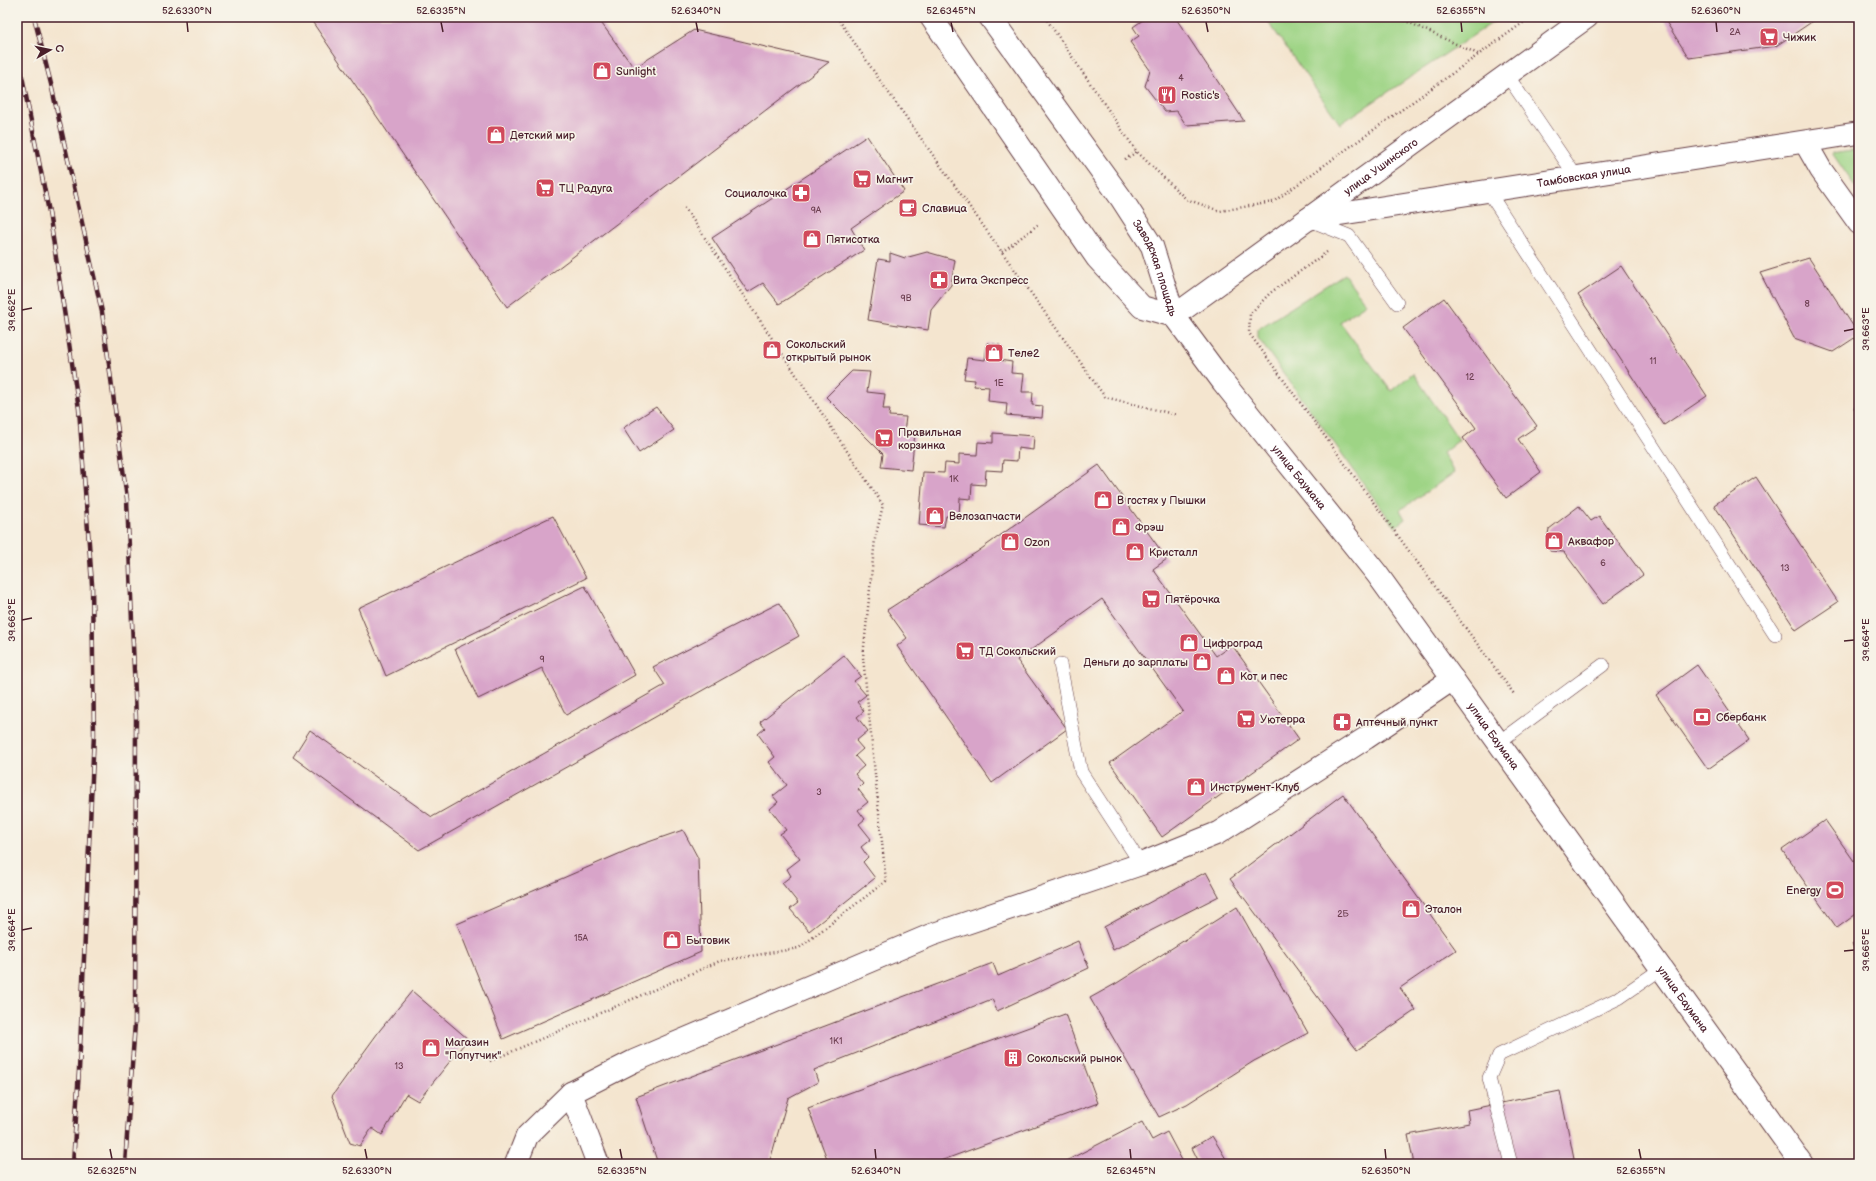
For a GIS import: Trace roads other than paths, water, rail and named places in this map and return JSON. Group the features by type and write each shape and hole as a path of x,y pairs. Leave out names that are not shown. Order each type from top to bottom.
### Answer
{"street":[{"name":"Заводская площадь","path":"930,17 1097,258 1142,307 1174,316"},
{"name":"Заводская площадь","path":"990,17 1121,198 1152,246 1174,316"},
{"name":"улица Ушинского","path":"1174,316 1587,17"},
{"name":"Тамбовская улица","path":"1308,219 1859,133"},
{"path":"1804,142 1821,170 1859,223"},
{"name":"улица Баумана","path":"1174,316 1223,382 1377,574 1802,1164"},
{"path":"516,1164 527,1136 571,1093 634,1061 931,935 1141,864 1218,833 1366,738 1453,679"},
{"path":"571,1093 598,1164"}],"lane":[{"path":"1507,75 1577,178"},
{"path":"1488,191 1775,635"},
{"path":"1308,219 1349,236 1397,303"},
{"path":"1060,664 1081,772 1141,864"},
{"path":"1499,742 1603,665"},
{"path":"1511,1164 1489,1078 1499,1055 1619,998 1661,969"}],"railway":[{"path":"34,17 51,84 102,312 127,499 136,718 135,1023 125,1164"},
{"path":"17,51 49,212 79,409 92,584 94,734 79,1070 73,1164"}],"place":[{"name":"Чижик","path":"1769,37"},
{"name":"Sunlight","path":"602,71"},
{"name":"Rostic's","path":"1167,95"},
{"name":"Детский мир","path":"496,135"},
{"name":"Магнит","path":"862,179"},
{"name":"ТЦ Радуга","path":"545,188"},
{"name":"Социалочка","path":"801,193"},
{"name":"Славица","path":"908,208"},
{"name":"Пятисотка","path":"812,239"},
{"name":"Вита Экспресс","path":"939,280"},
{"name":"Сокольский открытый рынок","path":"772,350"},
{"name":"Теле2","path":"994,353"},
{"name":"Правильная корзинка","path":"884,438"},
{"name":"В гостях у Пышки","path":"1103,500"},
{"name":"Велозапчасти","path":"935,516"},
{"name":"Фрэш","path":"1121,527"},
{"name":"Аквафор","path":"1554,541"},
{"name":"Ozon","path":"1010,542"},
{"name":"Кристалл","path":"1135,552"},
{"name":"Пятёрочка","path":"1151,599"},
{"name":"Цифроград","path":"1189,643"},
{"name":"ТД Сокольский","path":"965,651"},
{"name":"Деньги до зарплаты","path":"1202,662"},
{"name":"Кот и пес","path":"1226,676"},
{"name":"Сбербанк","path":"1702,717"},
{"name":"Уютерра","path":"1246,719"},
{"name":"Аптечный пункт","path":"1342,722"},
{"name":"Инструмент-Клуб","path":"1196,787"},
{"name":"Energy","path":"1835,890"},
{"name":"Эталон","path":"1411,909"},
{"name":"Бытовик","path":"672,940"},
{"name":"Магазин \"Попутчик\"","path":"431,1048"},
{"name":"Сокольский рынок","path":"1013,1058"}]}
